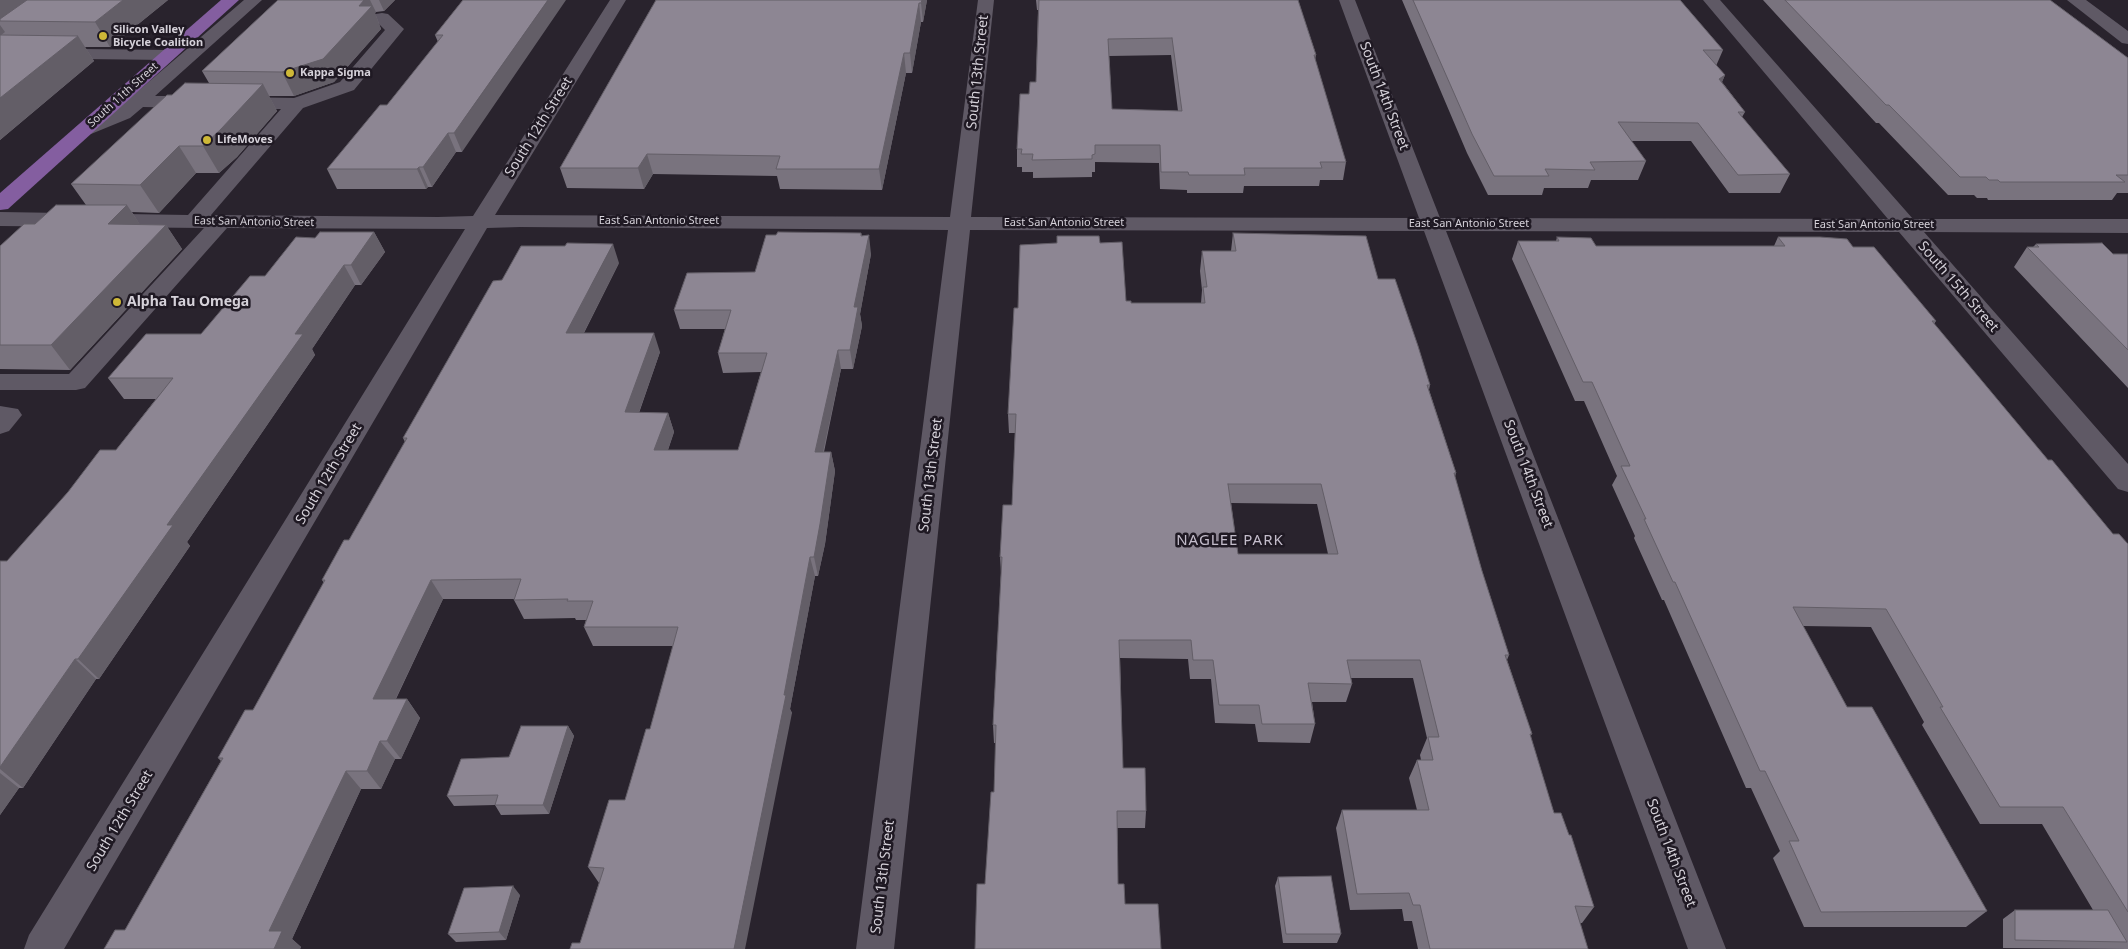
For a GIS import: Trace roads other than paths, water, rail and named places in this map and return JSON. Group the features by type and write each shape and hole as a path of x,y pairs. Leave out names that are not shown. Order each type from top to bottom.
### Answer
{"main road":[{"name":"South 11th Street","path":"0,204 230,0"}],"street":[{"name":"South 11th Street","path":"84,130 123,114 254,0"},
{"name":"South 12th Street","path":"43,949 480,222 618,0"},
{"name":"South 13th Street","path":"874,949 986,0"},
{"name":"South 14th Street","path":"1347,0 1434,224 1708,949"},
{"name":"South 15th Street","path":"1711,0 2128,482"},
{"path":"2075,0 2128,39"},
{"path":"138,101 296,104 347,86 395,29 382,18"},
{"path":"0,46 16,35"},
{"path":"0,53 167,55"},
{"path":"194,221 296,104"},
{"name":"East San Antonio Street","path":"0,220 438,224 520,220 2128,226"},
{"path":"0,382 76,382 221,222"},
{"path":"0,415 9,415 0,425"}],"place":[{"name":"Silicon Valley Bicycle Coalition","path":"103,36"},
{"name":"Kappa Sigma","path":"290,73"},
{"name":"LifeMoves","path":"207,140"},
{"name":"Alpha Tau Omega","path":"117,302"}],"district":[{"name":"NAGLEE PARK","path":"1230,541"}]}
